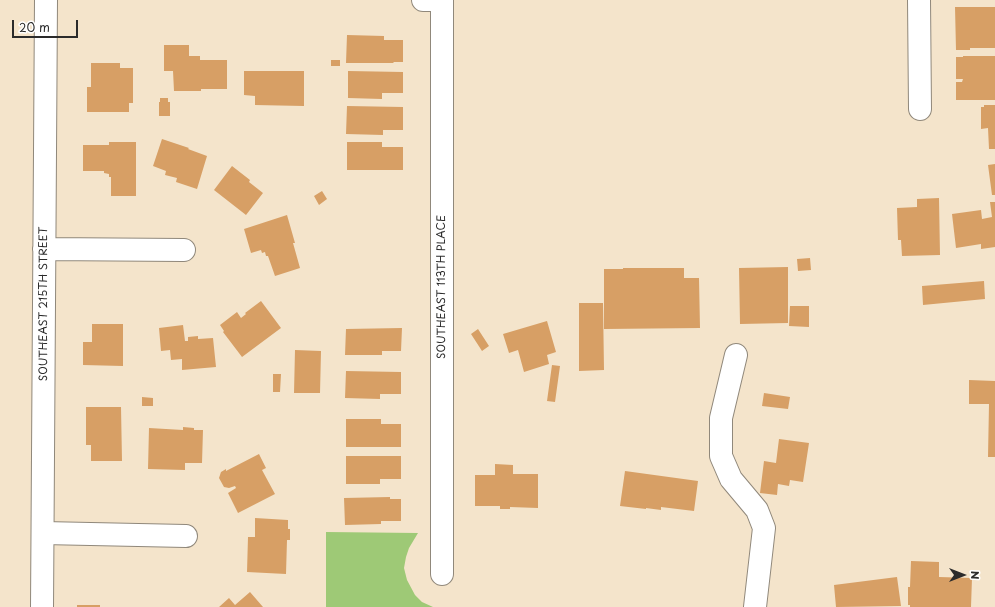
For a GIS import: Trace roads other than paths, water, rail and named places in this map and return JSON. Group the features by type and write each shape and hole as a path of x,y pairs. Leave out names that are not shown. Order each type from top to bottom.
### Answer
{"street":[{"name":"SOUTHEAST 215TH STREET","path":"42,607 44,533 46,0"},
{"path":"423,0 442,0"},
{"name":"SOUTHEAST 113TH PLACE","path":"442,0 442,574"},
{"path":"919,0 920,109"},
{"path":"44,249 184,250"},
{"path":"736,356 722,418 722,456 731,480 757,510 764,528 755,607"},
{"path":"44,533 186,536"}]}
